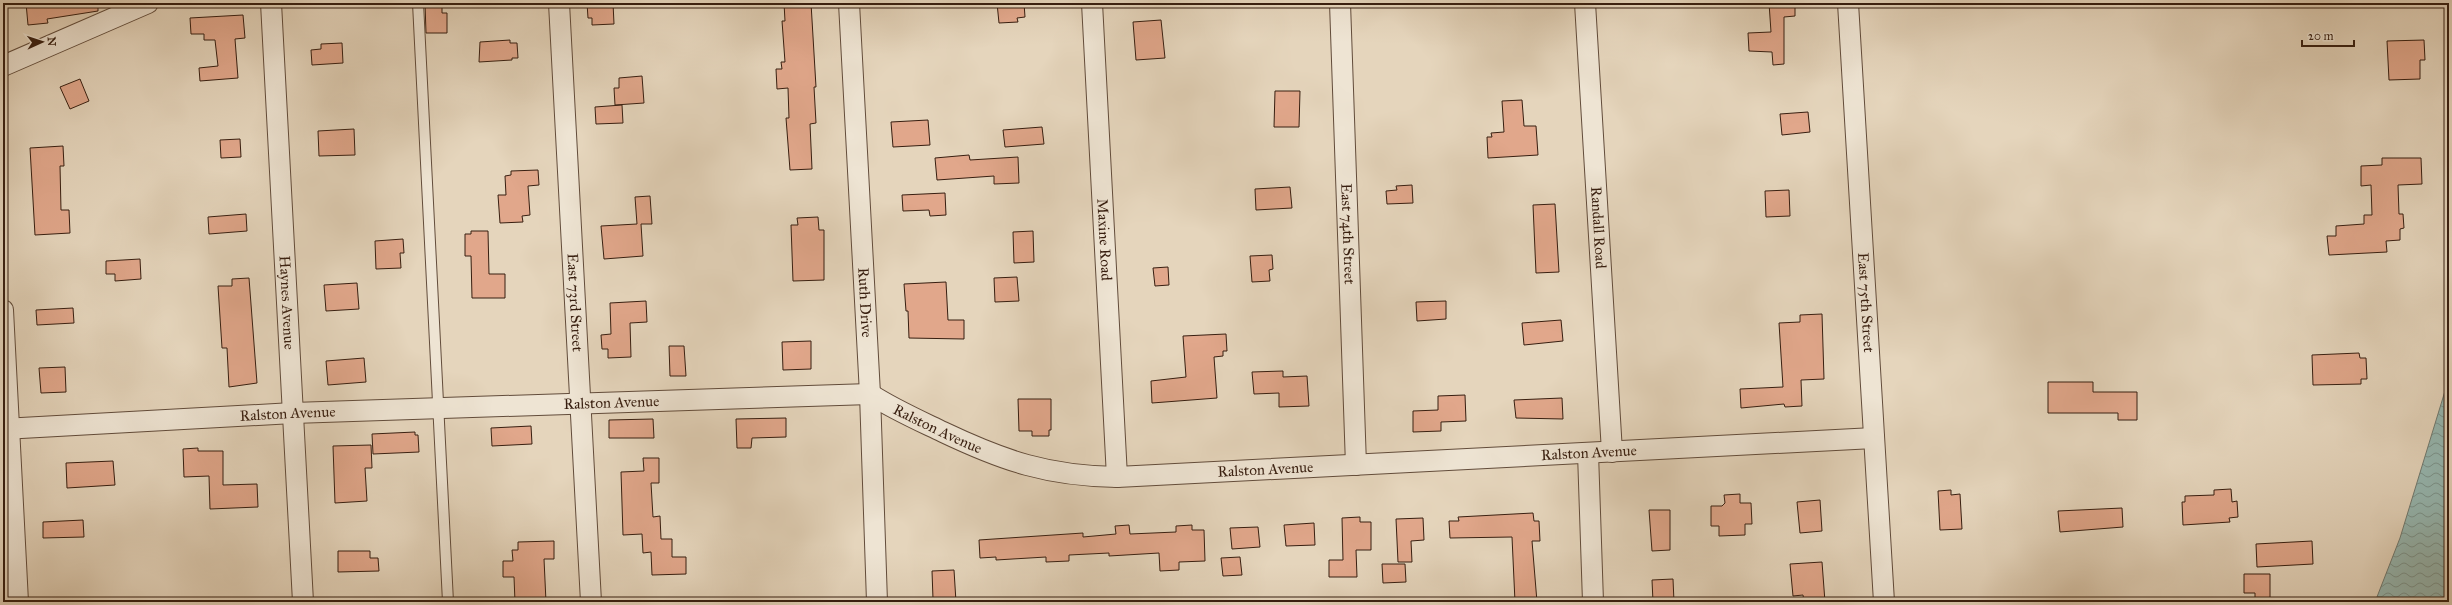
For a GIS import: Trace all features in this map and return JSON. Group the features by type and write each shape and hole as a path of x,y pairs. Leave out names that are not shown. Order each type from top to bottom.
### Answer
{"street":[{"path":"3,66 148,3"},
{"name":"Haynes Avenue","path":"271,3 303,602"},
{"name":"East 73rd Street","path":"559,3 591,602"},
{"name":"Ruth Drive","path":"849,3 870,394 877,602"},
{"name":"Maxine Road","path":"1092,3 1117,477"},
{"name":"East 74th Street","path":"1340,3 1356,464"},
{"name":"Randall Road","path":"1585,3 1612,452"},
{"name":"East 75th Street","path":"1848,3 1884,602"},
{"path":"3,310 6,429 18,602"},
{"name":"Ralston Avenue","path":"6,429 293,413 870,394 894,409 998,457 1055,472 1117,477 1874,438"},
{"path":"1588,453 1593,602"}],"lane":[{"path":"418,3 448,602"}],"water":[{"path":"2449,378 2449,602 2375,602 2400,538"}],"building":[{"path":"26,3 98,3 98,11 47,19 48,23 28,25"},
{"path":"425,3 442,3 442,13 447,13 447,33 426,33"},
{"path":"587,3 613,3 614,24 592,25 592,18 588,18"},
{"path":"784,3 811,3 816,87 814,87 816,123 810,124 812,169 790,170 786,118 789,118 788,88 777,89 776,69 782,69 781,62 785,62 782,21 785,21"},
{"path":"997,3 1024,3 1025,17 1017,18 1018,22 999,23"},
{"path":"1769,3 1795,3 1795,16 1784,17 1784,64 1773,65 1772,52 1749,51 1748,33 1771,32"},
{"path":"243,15 245,38 235,39 238,78 200,81 199,68 218,66 215,40 204,40 204,34 191,34 190,18"},
{"path":"1161,20 1165,58 1136,60 1133,22"},
{"path":"510,40 510,43 517,43 518,58 512,58 512,60 479,62 480,42"},
{"path":"2424,40 2425,60 2420,60 2420,79 2389,80 2387,41"},
{"path":"342,43 343,63 312,65 311,50 321,49 321,44"},
{"path":"642,76 644,103 615,105 614,88 619,88 619,78"},
{"path":"80,79 89,101 70,109 60,87"},
{"path":"1275,91 1300,91 1299,127 1274,127"},
{"path":"1522,100 1524,126 1536,126 1538,155 1488,158 1487,137 1492,137 1491,133 1504,132 1502,101"},
{"path":"622,105 623,123 596,124 595,107"},
{"path":"1808,112 1810,132 1782,135 1780,114"},
{"path":"928,120 930,145 893,147 891,122"},
{"path":"1042,127 1044,144 1005,147 1003,130"},
{"path":"354,129 355,155 319,156 318,131"},
{"path":"240,139 241,157 221,158 220,140"},
{"path":"63,146 64,166 60,166 61,210 69,210 70,233 35,235 30,148"},
{"path":"969,155 970,160 1018,157 1019,183 994,184 994,176 937,180 935,158"},
{"path":"2382,158 2421,158 2422,184 2398,185 2399,214 2403,214 2404,228 2400,229 2400,240 2386,241 2387,252 2329,255 2327,236 2336,236 2336,226 2364,224 2364,215 2372,215 2371,185 2361,186 2361,166 2382,165"},
{"path":"538,170 539,185 528,186 530,215 522,216 523,222 500,223 498,195 506,195 505,176 511,175 511,171"},
{"path":"1412,185 1413,203 1387,204 1386,191 1397,190 1396,186"},
{"path":"1290,187 1292,208 1256,210 1255,189"},
{"path":"1789,190 1790,216 1766,217 1765,191"},
{"path":"945,193 946,215 930,216 929,210 903,211 902,195"},
{"path":"650,196 652,224 641,224 643,256 604,259 601,226 637,224 635,197"},
{"path":"1555,204 1559,272 1536,273 1533,205"},
{"path":"246,214 247,231 209,234 208,217"},
{"path":"818,217 819,230 824,230 824,280 793,281 791,225 798,225 797,218"},
{"path":"471,231 488,231 489,274 505,274 505,298 472,298 471,256 465,256 465,234 471,234"},
{"path":"1033,231 1034,262 1014,263 1013,232"},
{"path":"403,239 404,253 400,253 401,268 376,269 375,241"},
{"path":"1272,255 1273,269 1269,270 1270,281 1252,282 1250,256"},
{"path":"140,259 141,279 115,281 115,274 106,274 106,261"},
{"path":"1168,267 1169,285 1155,286 1153,268"},
{"path":"1017,277 1019,301 995,302 994,278"},
{"path":"249,278 257,383 229,387 227,348 222,348 218,286 232,286 232,279"},
{"path":"946,282 948,320 964,320 964,339 909,338 908,311 906,311 904,284"},
{"path":"357,283 359,309 326,311 324,285"},
{"path":"646,301 647,322 630,323 631,357 608,358 608,349 602,349 601,335 611,334 610,303"},
{"path":"1446,301 1446,319 1417,321 1416,302"},
{"path":"73,308 74,323 37,325 36,310"},
{"path":"1822,314 1824,379 1801,380 1802,406 1785,407 1784,404 1741,408 1740,389 1783,387 1779,323 1800,322 1800,315"},
{"path":"1561,320 1563,341 1524,345 1522,323"},
{"path":"1226,334 1227,351 1223,351 1223,356 1214,357 1217,398 1152,403 1151,381 1186,377 1183,336"},
{"path":"811,341 811,369 783,370 782,342"},
{"path":"669,346 684,346 686,376 670,376"},
{"path":"2359,353 2360,358 2366,358 2367,379 2361,379 2361,384 2313,385 2312,355"},
{"path":"364,358 366,382 328,385 326,361"},
{"path":"65,367 66,392 41,393 39,368"},
{"path":"1283,371 1283,377 1307,376 1309,406 1279,407 1279,393 1254,394 1252,372"},
{"path":"2048,382 2093,382 2093,392 2137,392 2137,420 2118,420 2118,413 2048,413"},
{"path":"1465,395 1466,421 1441,422 1441,431 1413,432 1413,411 1438,410 1438,396"},
{"path":"1562,398 1563,419 1516,418 1514,400"},
{"path":"1018,399 1051,399 1051,430 1049,430 1049,436 1032,436 1032,431 1019,431"},
{"path":"786,418 786,437 752,438 751,448 737,448 736,419"},
{"path":"653,419 654,438 609,438 609,420"},
{"path":"531,426 532,444 492,446 491,428"},
{"path":"415,432 415,435 418,435 419,452 373,454 372,434"},
{"path":"371,445 372,468 365,468 367,501 335,503 333,446"},
{"path":"198,448 198,451 223,451 223,485 257,484 258,507 210,509 209,476 184,477 183,449"},
{"path":"643,458 659,458 659,483 651,483 653,517 660,516 661,539 672,539 672,557 686,557 686,574 652,575 651,552 643,553 642,534 623,535 621,472 644,471"},
{"path":"113,461 115,485 67,488 66,463"},
{"path":"2231,489 2232,502 2237,501 2238,517 2229,518 2230,522 2183,525 2182,502 2185,502 2185,496 2214,495 2214,490"},
{"path":"1951,490 1951,495 1960,494 1962,529 1940,530 1938,491"},
{"path":"1740,494 1740,503 1751,503 1752,524 1745,524 1745,535 1719,536 1719,526 1711,526 1711,506 1722,506 1725,503 1724,495"},
{"path":"1820,500 1822,531 1800,533 1797,502"},
{"path":"2122,508 2123,527 2060,532 2058,511"},
{"path":"1649,510 1670,510 1670,550 1652,551"},
{"path":"1533,513 1534,521 1539,521 1540,541 1532,541 1537,602 1515,602 1512,537 1450,538 1449,521 1459,521 1458,517"},
{"path":"1360,517 1360,522 1371,522 1371,550 1356,550 1357,577 1329,577 1329,560 1343,560 1342,518"},
{"path":"1423,518 1424,540 1411,541 1412,562 1398,562 1396,519"},
{"path":"83,520 84,537 43,538 43,522"},
{"path":"1314,523 1315,545 1286,546 1284,525"},
{"path":"1129,525 1130,534 1176,532 1176,526 1192,525 1192,530 1204,530 1205,561 1179,562 1179,570 1160,571 1159,553 1109,556 1109,553 1069,555 1069,561 1046,562 1046,557 996,560 996,557 980,558 979,540 1083,533 1083,537 1116,534 1115,526"},
{"path":"1258,527 1260,547 1232,549 1230,528"},
{"path":"554,541 554,559 544,559 546,602 515,602 514,577 503,577 503,561 513,561 512,550 518,550 518,542"},
{"path":"2312,541 2313,564 2257,567 2256,544"},
{"path":"338,551 370,551 370,558 378,558 379,571 338,572"},
{"path":"1240,557 1242,575 1223,576 1221,558"},
{"path":"1822,562 1825,602 1804,602 1803,595 1793,596 1790,564"},
{"path":"1382,564 1405,564 1406,582 1383,583"},
{"path":"954,570 956,602 935,602 933,599 932,571"},
{"path":"2244,574 2270,574 2270,602 2255,602 2255,593 2244,593"},
{"path":"1673,579 1674,602 1653,602 1652,580"}]}
